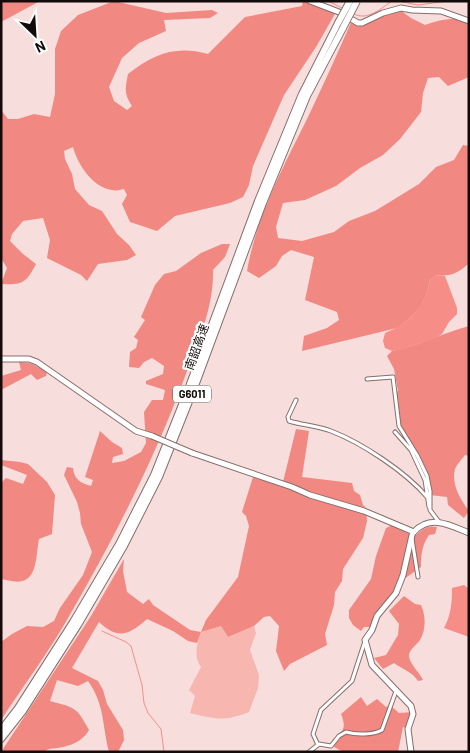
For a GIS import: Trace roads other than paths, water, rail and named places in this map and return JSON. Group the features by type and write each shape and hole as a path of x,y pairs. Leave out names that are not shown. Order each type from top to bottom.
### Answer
{"highway":[{"name":"南韶高速","path":"1,739 23,711 78,625 124,546 159,478 266,194 307,96 350,1"},
{"name":"南韶高速","path":"1,730 18,708 73,622 119,544 154,475 258,201 302,94 340,26 357,1"}],"street":[{"path":"310,1 339,12 358,23 362,23 382,13 401,8 441,11 469,20"},
{"path":"1,359 29,359 37,362 136,431 310,495 364,511 413,534"},
{"path":"367,379 393,377 399,426 417,454 427,476 430,491 430,510"},
{"path":"296,400 288,417 289,421 328,430 355,443 387,463 420,488 427,497"},
{"path":"395,432 406,442 411,450 425,480 427,504 440,522"},
{"path":"318,745 314,734 321,710 352,681 365,640 372,630 377,616 396,593 403,575 413,534 427,522 440,522 469,533"},
{"path":"413,534 418,577"},
{"path":"365,640 372,664 408,702 412,710 413,714 408,729 411,752"},
{"path":"309,752 318,745 331,746 339,736 346,732 353,734 376,733 382,730 397,691"}],"waterway":[{"path":"328,1 344,9"},
{"path":"354,14 359,16 369,15 392,1"},
{"path":"398,1 418,5 448,1"},
{"path":"102,631 131,646 142,685 144,703 148,713 161,729 164,752"}]}
